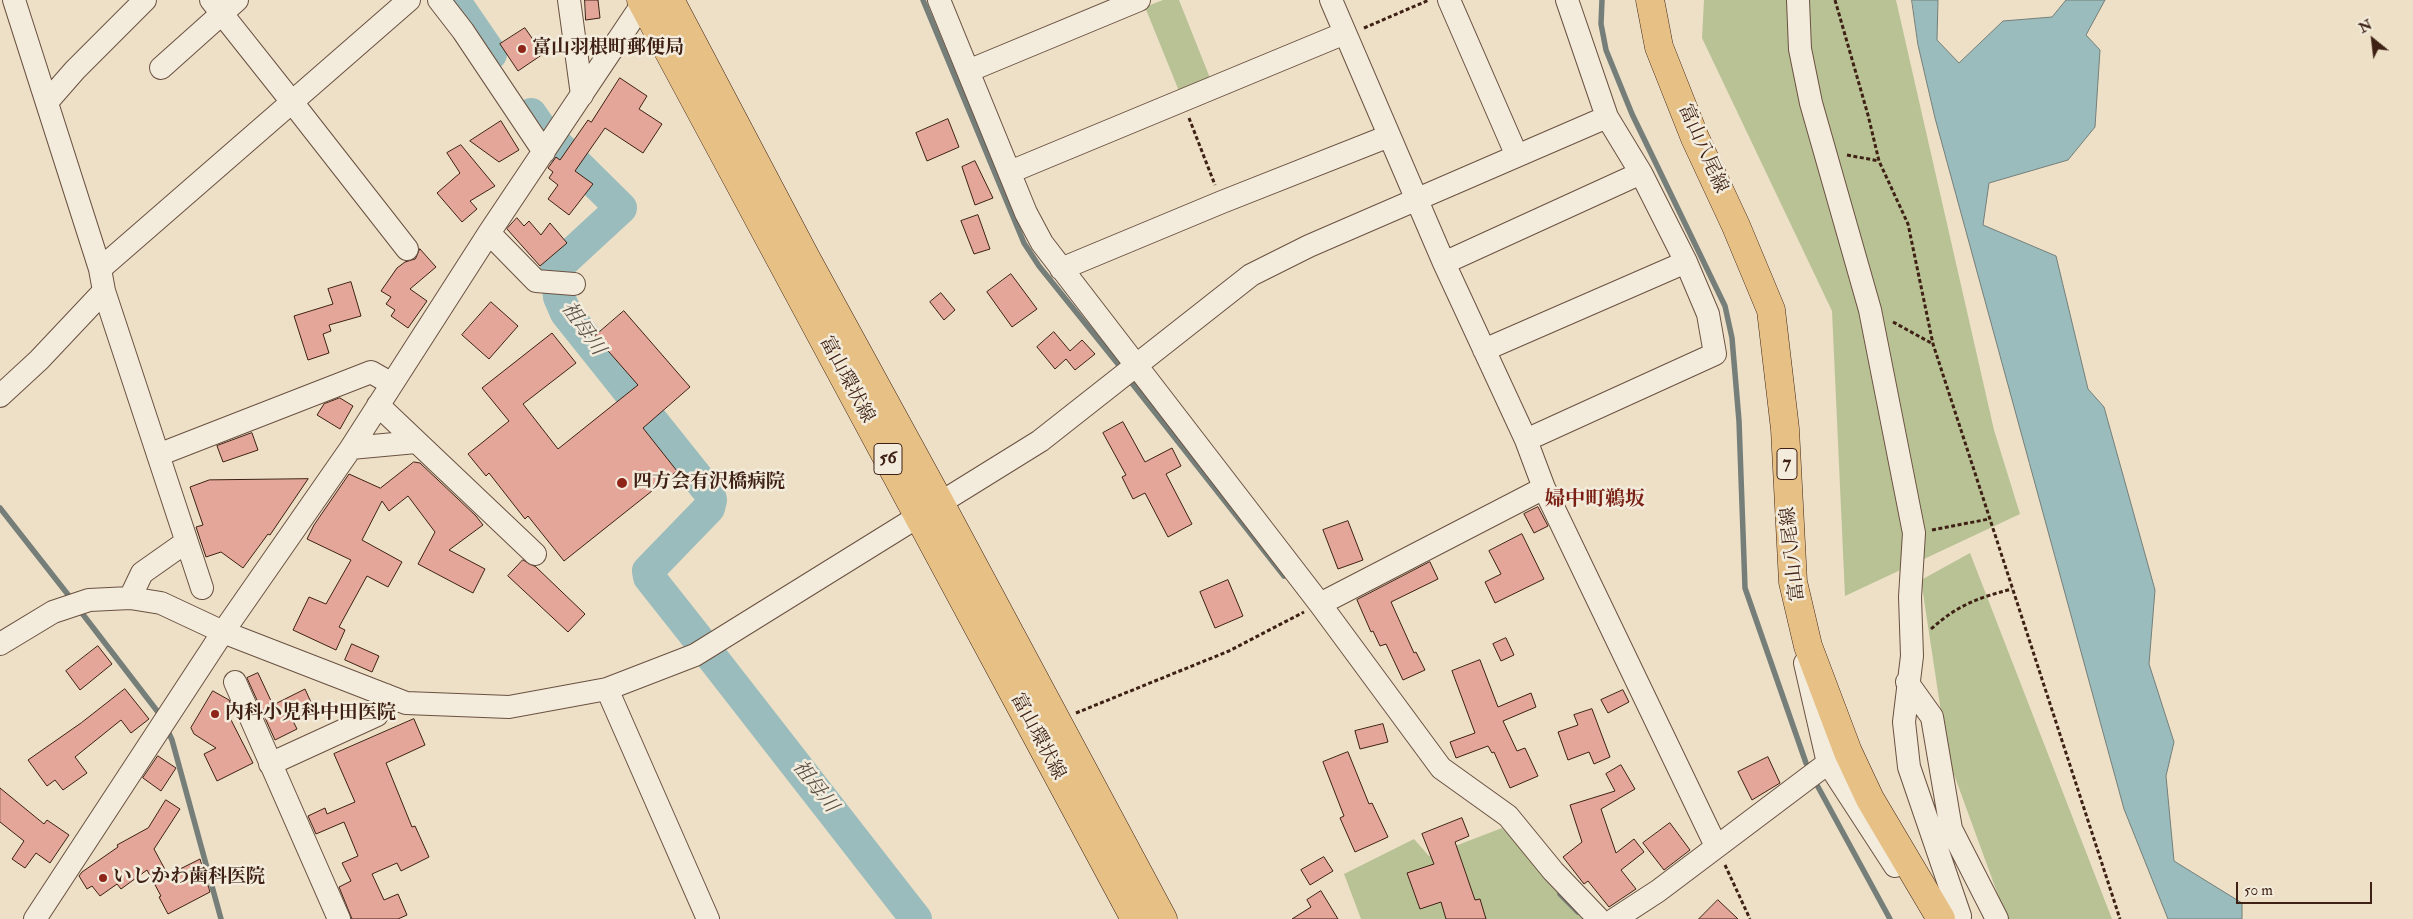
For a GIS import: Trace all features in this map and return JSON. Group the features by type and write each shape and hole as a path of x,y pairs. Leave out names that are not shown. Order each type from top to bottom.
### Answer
{"main road":[{"name":"富山環状線","path":"670,0 806,258 1135,919"},
{"name":"富山八尾線","path":"1650,0 1663,56 1695,138 1736,226 1771,310 1785,430 1793,582 1808,646 1848,752 1870,799 1940,919"},
{"name":"富山環状線","path":"643,1 930,509 1058,720 1163,919"}],"street":[{"path":"14,0 202,588"},
{"path":"48,102 75,70 145,0"},
{"path":"0,396 39,360 102,280 292,102 408,0"},
{"path":"438,0 463,31 544,152"},
{"path":"569,0 582,95"},
{"path":"938,0 1026,212 1042,243 1320,604 1441,768 1508,816 1552,871 1599,919"},
{"path":"968,71 1139,0"},
{"path":"1331,0 1444,263 1526,440 1544,488 1716,846"},
{"path":"1449,0 1517,156"},
{"path":"1526,440 1715,354 1708,314 1686,262 1641,173 1607,117 1567,0"},
{"path":"1798,0 1800,49 1811,103 1870,310 1914,533 1910,597 1912,656 1907,682 1904,722 1910,767 1960,916 1957,919"},
{"path":"40,917 223,632 351,448 489,233 643,1"},
{"path":"161,68 223,5 292,102 407,249"},
{"path":"1010,172 1344,33"},
{"path":"0,644 52,612 90,600 130,598 160,603 223,632 406,702 509,707 607,689 695,655 1040,441 1251,275 1308,246 1607,117"},
{"path":"1061,269 1222,202 1389,136"},
{"path":"1444,263 1641,173"},
{"path":"489,233 536,281 574,284"},
{"path":"1484,350 1686,262"},
{"path":"158,455 371,372 392,384"},
{"path":"378,405 535,554"},
{"path":"351,448 416,442"},
{"path":"1320,604 1544,488"},
{"path":"130,598 142,573 186,542"},
{"path":"1793,582 1804,658 1828,762 1912,892 1940,919"},
{"path":"235,682 339,919"},
{"path":"1907,682 1932,717 1951,829 1998,919"},
{"path":"607,689 708,919"},
{"path":"270,764 377,715 386,695"},
{"path":"1615,919 1658,891 1828,762"}],"path":[{"path":"1344,33 1355,32 1429,0"},
{"path":"1834,0 1868,114 1879,161 1908,224 1933,344 2120,919"},
{"path":"1182,100 1222,202"},
{"path":"1826,152 1879,161"},
{"path":"1870,310 1933,344"},
{"path":"1914,533 1989,519"},
{"path":"1912,656 1929,631 1945,617 1978,598 2012,589"},
{"path":"1058,720 1229,651 1320,604"},
{"path":"1716,846 1750,919"}],"green space":[{"path":"1163,0 1179,0 1210,78 1179,91 1145,7"},
{"path":"1704,0 1896,0 1994,430 2020,514 1845,596 1832,311 1702,38"},
{"path":"1970,553 2112,919 2008,919 2002,906 1948,758 1921,580"},
{"path":"1502,828 1593,919 1361,919 1344,874 1414,839 1429,856"}],"water":[{"path":"1912,0 1938,0 1937,40 1959,63 2003,21 2052,17 2066,0 2105,0 2086,35 2100,50 2095,127 2068,160 1989,183 1983,225 2056,256 2088,389 2104,407 2155,590 2149,664 2174,742 2166,776 2174,861 2242,903 2242,919 2168,919 2124,809 1935,118 1918,45"}],"building":[{"path":"585,0 598,0 600,18 586,20"},
{"name":"富山羽根町郵便局","path":"525,28 543,54 518,71 500,44"},
{"path":"620,78 647,96 639,109 662,124 643,153 605,128 575,171 593,184 569,215 548,199 558,185 549,178 553,172 548,168 556,157 560,160 588,120 591,122"},
{"path":"948,119 959,147 927,161 916,133"},
{"path":"501,121 519,150 499,162 470,141"},
{"path":"461,145 495,186 470,201 477,209 462,222 437,193 460,173 447,153"},
{"path":"975,161 993,198 975,205 962,167"},
{"path":"978,215 990,249 974,254 961,221"},
{"path":"517,218 524,226 529,221 541,235 550,223 567,243 540,266 507,229"},
{"path":"420,249 436,267 410,289 427,301 408,328 391,316 395,310 386,304 391,297 381,291 397,268 405,262 415,259"},
{"path":"1011,274 1037,309 1012,327 987,292"},
{"path":"351,282 361,316 329,325 331,331 323,334 329,353 308,360 294,316 333,304 328,289"},
{"path":"941,293 955,310 944,320 930,302"},
{"path":"491,302 518,326 489,359 462,335"},
{"path":"624,311 690,387 643,428 677,471 564,561 528,516 525,519 489,473 486,476 468,454 509,421 482,388 552,333 576,363 523,404 558,449 638,385 595,336"},
{"path":"1054,332 1070,351 1082,340 1095,354 1075,370 1066,359 1055,369 1037,347"},
{"path":"340,398 353,406 340,429 317,415 324,404"},
{"path":"1123,422 1145,462 1172,448 1181,466 1166,474 1192,524 1168,537 1145,493 1133,499 1122,477 1126,475 1103,433"},
{"path":"252,433 258,450 223,462 217,446"},
{"path":"414,462 420,463 476,516 483,525 449,550 485,569 473,593 418,564 435,532 408,496 389,511 382,501 362,540 402,562 388,587 367,576 339,627 345,630 336,650 293,630 309,597 326,604 351,560 307,539 314,525 349,474 380,488"},
{"path":"308,479 270,535 268,534 243,568 221,552 206,557 196,527 203,525 190,487 209,480"},
{"path":"1538,507 1548,526 1534,533 1524,514"},
{"path":"1348,521 1363,560 1338,569 1323,530"},
{"path":"1522,534 1544,579 1495,603 1485,582 1501,574 1489,551"},
{"path":"523,560 536,567 585,614 568,632 508,576"},
{"path":"1430,562 1438,579 1391,602 1414,653 1416,652 1425,670 1403,680 1386,644 1380,646 1373,631 1371,632 1357,600"},
{"path":"1228,580 1243,616 1215,628 1200,592"},
{"path":"1506,638 1514,655 1501,661 1493,644"},
{"path":"352,644 379,656 372,672 345,660"},
{"path":"98,646 112,664 80,690 66,671"},
{"path":"1480,660 1498,707 1531,693 1536,707 1503,721 1517,751 1525,748 1538,776 1510,788 1494,752 1492,753 1488,746 1456,758 1450,742 1475,733 1452,671"},
{"path":"258,673 273,705 305,689 315,711 293,721 297,729 275,740 247,678"},
{"path":"125,689 149,719 131,733 121,720 75,757 87,773 63,790 55,780 47,786 28,760"},
{"path":"1623,690 1629,702 1608,713 1601,700"},
{"path":"213,691 229,700 234,712 228,714 253,763 217,781 204,754 216,748 194,734 191,728"},
{"path":"1592,709 1610,757 1594,764 1589,752 1568,760 1558,732 1578,725 1574,715"},
{"path":"414,719 425,745 386,763 412,827 415,826 429,857 401,871 397,863 372,874 384,900 398,894 407,915 398,919 352,919 339,887 351,881 342,863 358,856 344,822 316,834 308,816 325,808 327,814 355,802 334,754"},
{"path":"1383,724 1388,742 1360,749 1355,731"},
{"path":"1348,752 1369,804 1372,803 1388,837 1355,852 1340,818 1344,816 1323,762"},
{"path":"158,756 176,768 161,791 143,778"},
{"path":"1768,757 1780,783 1752,800 1738,772"},
{"path":"1621,765 1635,789 1601,809 1616,853 1634,839 1644,852 1621,870 1636,889 1609,907 1588,881 1584,884 1563,857 1582,842 1570,805 1615,791 1606,774"},
{"path":"0,788 44,824 47,820 69,835 50,863 36,853 25,868 12,859 24,841 0,822"},
{"path":"166,800 180,809 154,849 168,875 200,859 210,892 168,914 147,870 121,889 117,884 100,896 92,886 87,889 79,876 82,872 118,847 117,845 148,828"},
{"path":"1462,818 1469,836 1455,842 1475,900 1480,899 1486,919 1446,919 1441,902 1420,909 1407,873 1434,864 1422,834"},
{"path":"1670,823 1690,850 1664,870 1643,843"},
{"path":"1324,857 1333,871 1310,885 1301,870"},
{"path":"1321,891 1338,919 1292,919 1311,907 1307,900"},
{"path":"1718,900 1738,919 1699,919"}],"waterway":[{"name":"祖母川","path":"454,0 491,54"},
{"path":"923,0 1024,243 1039,266 1122,369"},
{"path":"1602,0 1601,24 1606,50 1632,114 1725,306 1732,338 1739,421 1745,588 1806,763"},
{"name":"祖母川","path":"531,114 542,130 621,208 556,268 559,297 566,313 709,492 711,500 709,508 648,571 649,577 698,639"},
{"path":"1127,377 1284,576"},
{"path":"0,508 73,601"},
{"path":"78,608 161,716"},
{"name":"祖母川","path":"711,656 916,919"},
{"path":"167,729 172,740 221,919"},
{"path":"1817,785 1890,919"},
{"path":"1560,894 1578,912"}],"place":[{"name":"富山羽根町郵便局","path":"522,49"},
{"name":"四方会有沢橋病院","path":"622,483"},
{"name":"内科小児科中田医院","path":"215,714"},
{"name":"いしかわ歯科医院","path":"103,878"}],"district":[{"name":"婦中町鵜坂","path":"1595,501"}]}
